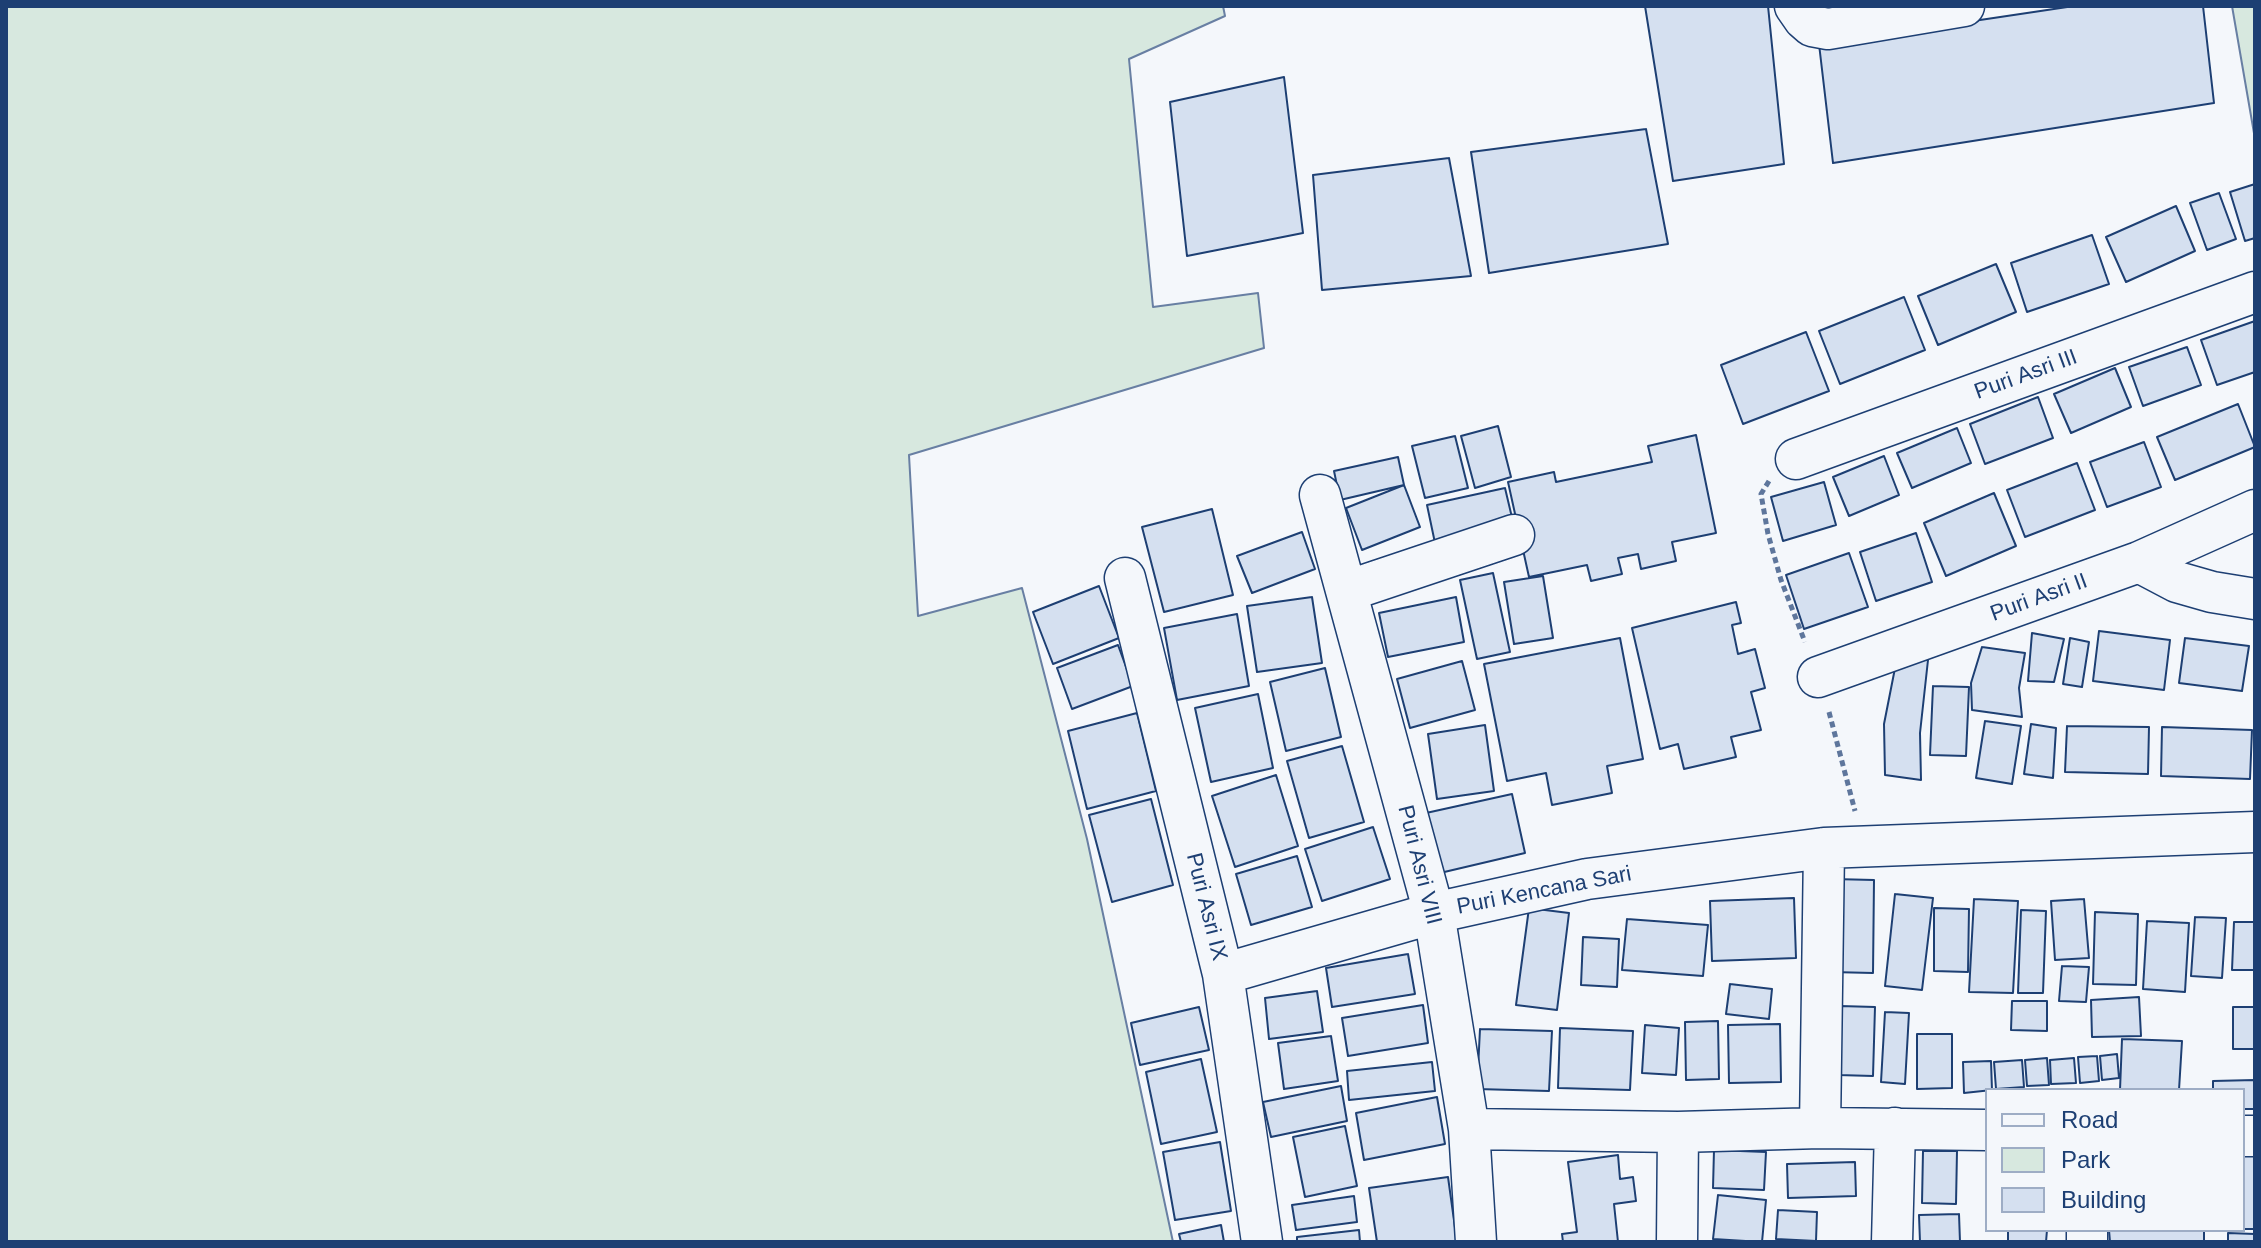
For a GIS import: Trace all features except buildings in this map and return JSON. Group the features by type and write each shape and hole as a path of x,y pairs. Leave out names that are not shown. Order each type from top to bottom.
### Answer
{"street":[{"path":"1795,6 1812,26 1828,29 1964,6"},
{"name":"Puri Asri III","path":"1796,459 2255,292"},
{"name":"Puri Asri VIII","path":"1320,495 1434,913 1469,1129 1476,1242"},
{"name":"Puri Asri II","path":"1818,677 2139,562 2255,510"},
{"path":"1347,591 1514,535"},
{"path":"2139,562 2177,582 2255,599"},
{"name":"Puri Asri IX","path":"1125,578 1223,974 1262,1242"},
{"name":"Puri Kencana Sari","path":"1223,974 1434,913 1587,879 1824,848 2255,832"},
{"path":"1820,1128 1824,848"},
{"path":"1469,1129 1678,1132 1820,1128 1985,1130"},
{"path":"1892,1242 1895,1128"},
{"path":"1677,1242 1678,1132"}],"green space":[{"path":"6,6 1223,6 1225,16 1129,59 1153,307 1258,293 1264,348 909,455 918,616 1022,588 1087,839 1173,1242 6,1242"},
{"path":"2232,6 2255,6 2255,139"}]}
